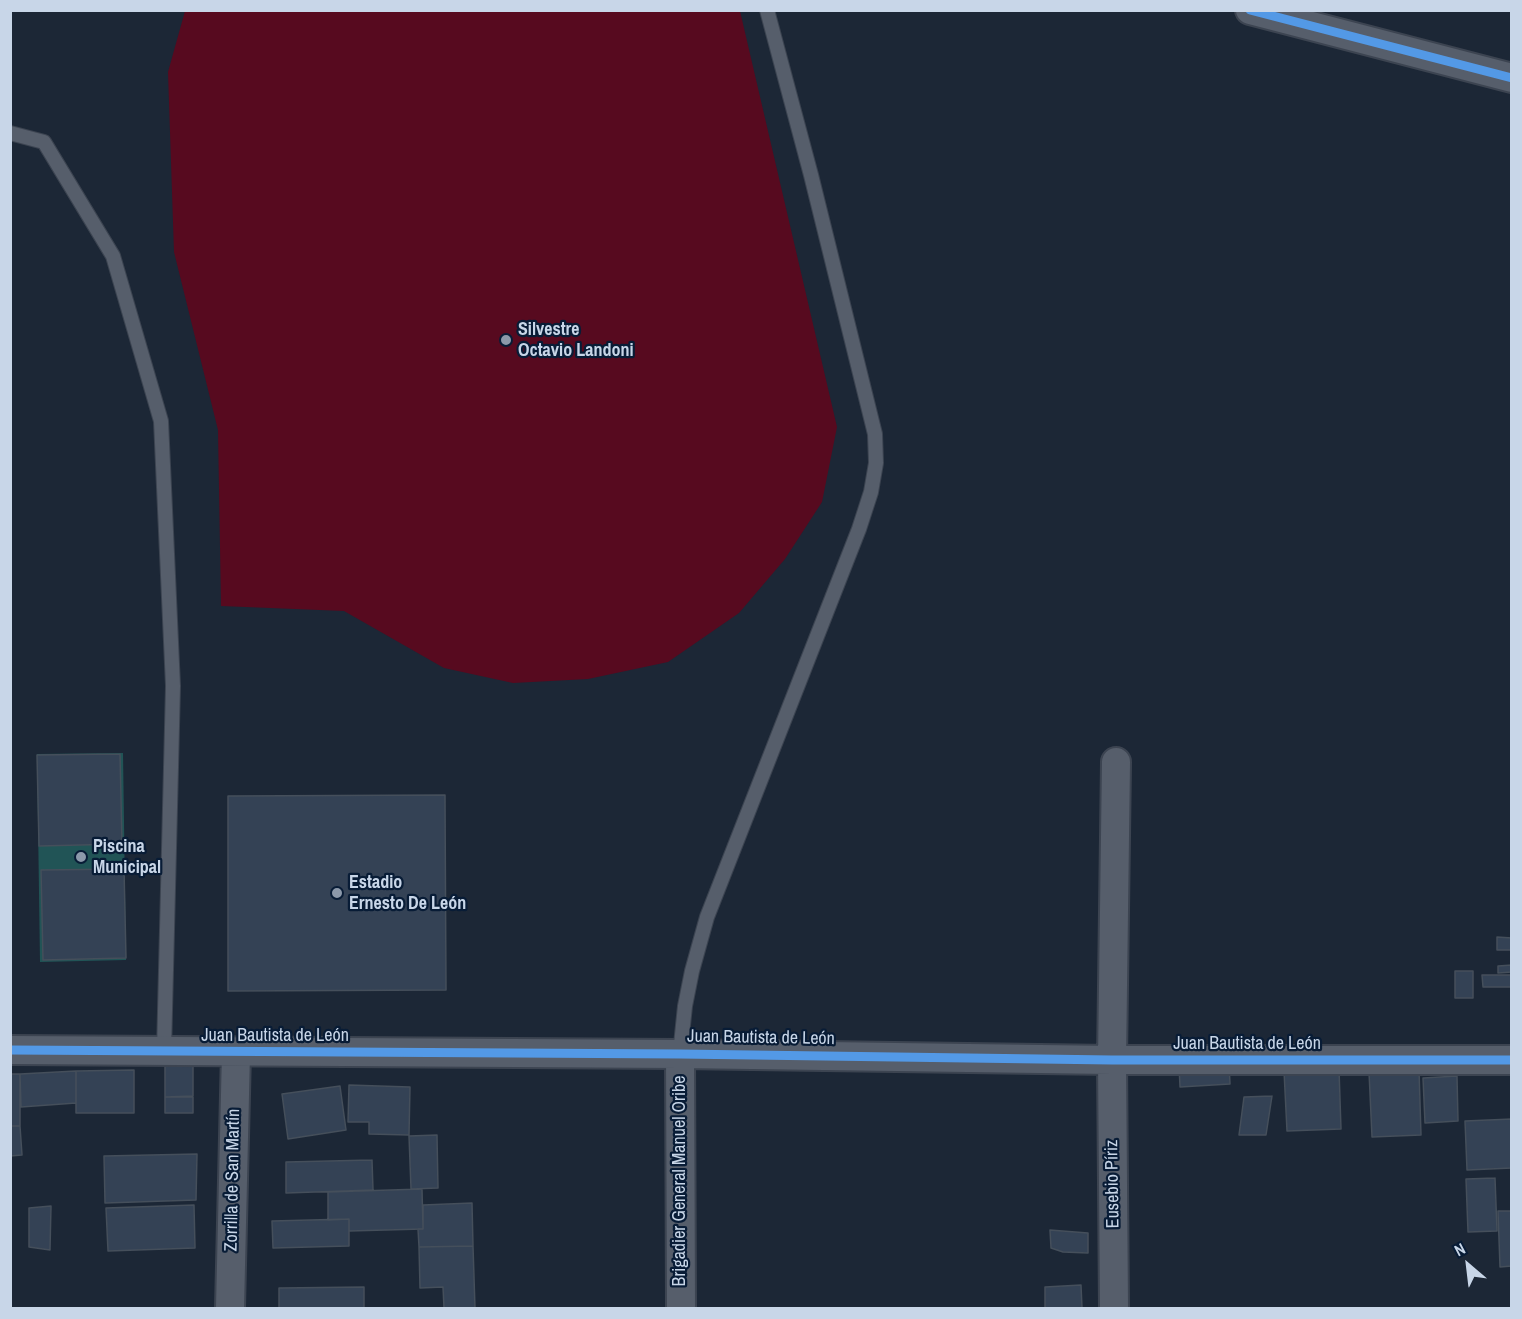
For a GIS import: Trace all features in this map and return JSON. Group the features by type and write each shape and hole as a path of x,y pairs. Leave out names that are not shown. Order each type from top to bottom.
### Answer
{"street":[{"path":"1250,10 1512,78"},
{"name":"Eusebio Píriz","path":"1114,1308 1112,1060 1116,762"},
{"name":"Juan Bautista de León","path":"10,1050 680,1054 1112,1060 1512,1060"},
{"name":"Zorrilla de San Martín","path":"230,1308 236,1052"},
{"name":"Brigadier General Manuel Oribe","path":"680,1054 681,1308"}],"lane":[{"path":"680,1054 685,1006 707,917 859,529 871,492 876,462 875,434 811,175 767,10"},
{"path":"10,133 44,142 113,256 161,421 173,686 164,1051"}],"shaded area":[{"name":"Silvestre Octavio Landoni","path":"185,11 740,11 837,427 822,502 785,559 739,613 668,662 588,679 513,683 444,668 344,611 221,606 218,430 174,252 168,72"},
{"name":"Piscina Municipal","path":"123,753 126,960 40,962 37,754"}],"building":[{"path":"120,754 122,844 39,846 37,755"},
{"name":"Estadio Ernesto De León","path":"445,795 446,990 228,991 228,796"},
{"path":"124,869 126,958 43,960 41,870"},
{"path":"1497,937 1512,938 1511,950 1497,950"},
{"path":"1512,965 1512,972 1498,973 1498,966"},
{"path":"1455,971 1473,971 1473,998 1455,998"},
{"path":"1482,975 1512,975 1512,987 1483,987"},
{"path":"193,1055 193,1096 165,1097 165,1056"},
{"path":"1229,1063 1230,1084 1180,1087 1179,1065"},
{"path":"1339,1069 1341,1129 1287,1131 1284,1071"},
{"path":"134,1070 134,1113 76,1113 76,1071"},
{"path":"1419,1070 1421,1135 1372,1137 1369,1072"},
{"path":"76,1071 76,1103 21,1107 20,1074"},
{"path":"10,1074 20,1074 20,1126 10,1126"},
{"path":"1457,1076 1458,1121 1425,1123 1423,1078"},
{"path":"349,1085 410,1087 409,1135 369,1134 369,1122 348,1122"},
{"path":"340,1086 346,1130 288,1139 282,1094"},
{"path":"1272,1096 1266,1135 1239,1135 1244,1097"},
{"path":"165,1097 193,1097 193,1113 165,1113"},
{"path":"1512,1119 1512,1168 1467,1170 1465,1121"},
{"path":"10,1126 20,1126 22,1155 10,1156"},
{"path":"437,1135 438,1188 411,1189 409,1136"},
{"path":"197,1154 196,1200 105,1203 104,1156"},
{"path":"372,1160 373,1190 286,1193 286,1162"},
{"path":"1495,1178 1497,1231 1468,1232 1466,1179"},
{"path":"422,1189 423,1229 349,1231 349,1219 328,1220 328,1192"},
{"path":"472,1203 473,1246 419,1247 418,1229 423,1229 423,1205"},
{"path":"194,1205 195,1248 108,1251 106,1208"},
{"path":"51,1206 50,1250 29,1247 29,1208"},
{"path":"1498,1211 1512,1211 1512,1266 1500,1267"},
{"path":"349,1219 349,1246 273,1248 272,1221"},
{"path":"1050,1230 1088,1233 1088,1253 1063,1252 1051,1248"},
{"path":"473,1246 475,1308 444,1308 443,1287 420,1288 419,1247"},
{"path":"1081,1285 1082,1308 1045,1308 1045,1287"},
{"path":"364,1287 364,1308 279,1308 279,1288"}],"cycle path":[{"path":"1250,10 1512,78"},
{"path":"10,1050 680,1054 1112,1060 1512,1060"}],"place":[{"name":"Silvestre Octavio Landoni","path":"506,340"},
{"name":"Piscina Municipal","path":"81,857"},
{"name":"Estadio Ernesto De León","path":"337,893"}]}
